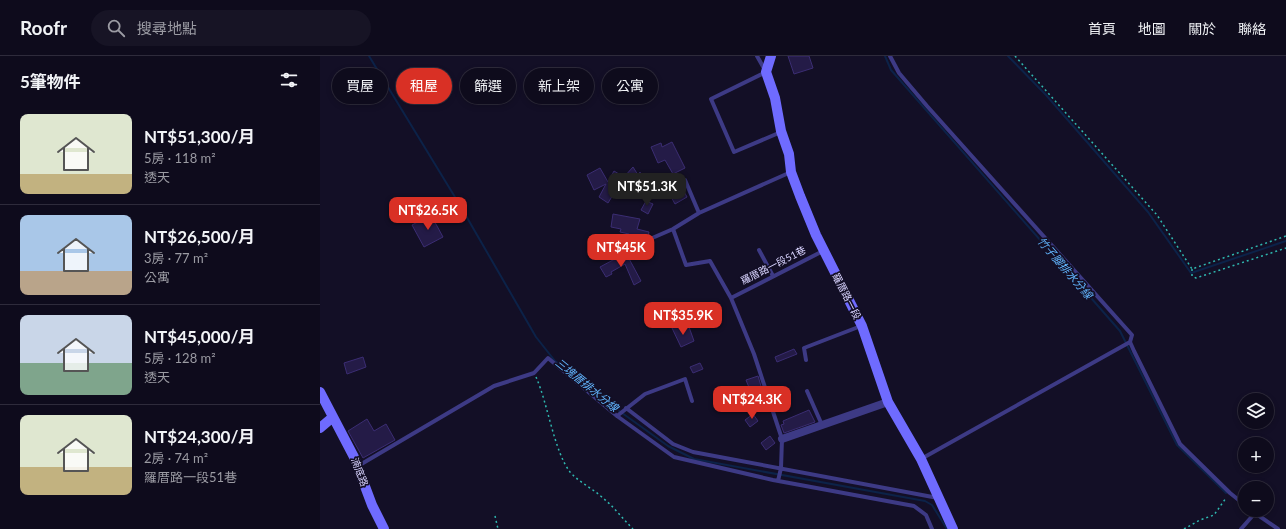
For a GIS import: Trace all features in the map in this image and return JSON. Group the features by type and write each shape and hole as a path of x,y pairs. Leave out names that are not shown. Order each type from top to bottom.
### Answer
{"street":[{"path":"766,72 771,56"},
{"name":"羅厝路一段","path":"766,72 775,98 782,131 789,154 791,172 824,250 862,326 888,402 921,459 953,529"},
{"name":"湳底路","path":"322,399 354,457 372,505 384,529"},
{"path":"782,438 888,402"},
{"path":"320,428 333,417"}],"lane":[{"path":"757,56 766,72 711,99 734,152 782,131"},
{"path":"890,56 899,73 927,106 1132,336 1130,342 921,459"},
{"path":"613,255 673,229 699,213 791,172"},
{"path":"644,193 657,186 685,180 699,213"},
{"path":"673,229 686,265 710,261 730,298 758,365 782,438 781,470 778,480"},
{"path":"759,250 773,276"},
{"name":"羅厝路一段51巷","path":"730,298 824,250"},
{"path":"806,360 804,348 862,326"},
{"path":"1130,342 1180,444 1238,499"},
{"path":"357,466 494,386 534,373 548,358 617,416 674,457 778,480 914,506 926,515 932,529"},
{"path":"617,416 645,394 685,379 692,401"},
{"path":"807,391 822,425"},
{"path":"626,408 672,444 693,452 781,470 940,498"},
{"path":"1241,529 1249,517"},
{"path":"1260,517 1278,529"}],"path":[{"path":"1015,56 1157,215 1192,270 1192,276 1196,278 1286,248"},
{"path":"1192,270 1286,236"},
{"path":"534,373 543,393 560,453 570,471 582,484 603,498 633,529"},
{"path":"1184,529 1214,514 1230,493"},
{"path":"494,516 498,529"}],"building":[{"path":"788,56 809,56 813,68 794,74"},
{"path":"672,142 685,168 673,174 665,160 658,163 651,147 661,143 662,147"},
{"path":"633,167 638,175 640,172 645,181 641,188 624,177"},
{"path":"600,168 608,182 614,171 624,177 608,203 599,197 606,184 594,190 587,175"},
{"path":"680,184 687,197 675,204 669,193 673,191 672,188"},
{"path":"646,201 653,204 648,214 641,210"},
{"path":"613,214 640,219 637,229 649,232 648,236 643,238 635,236 635,238 628,237 629,234 620,232 621,229 611,227"},
{"path":"431,215 443,237 424,247 412,225"},
{"path":"626,253 641,281 634,285 625,264 611,272 612,274 606,277 600,267"},
{"path":"679,325 681,330 689,327 694,341 681,347 672,328"},
{"path":"794,349 797,354 777,362 775,357"},
{"path":"363,357 366,367 347,374 344,363"},
{"path":"700,363 703,369 693,373 690,367"},
{"path":"758,376 761,386 750,390 746,380"},
{"path":"738,387 740,406 733,407 731,388"},
{"path":"778,394 782,404 775,407 772,396"},
{"path":"809,410 815,422 784,433 781,425 784,424 783,421"},
{"path":"753,414 758,421 750,427 745,420"},
{"path":"367,419 374,431 386,424 395,440 363,458 348,431"},
{"path":"770,436 775,443 766,450 761,443"}],"waterway":[{"name":"三塊厝排水分線","path":"369,56 458,202 536,337 555,361 604,400 668,446 694,459 925,501 932,505 947,529"},
{"name":"竹子腳排水分線","path":"885,56 891,70 1120,331 1177,445 1226,493"},
{"path":"1008,56 1046,95 1148,212 1191,273 1286,241"}]}
